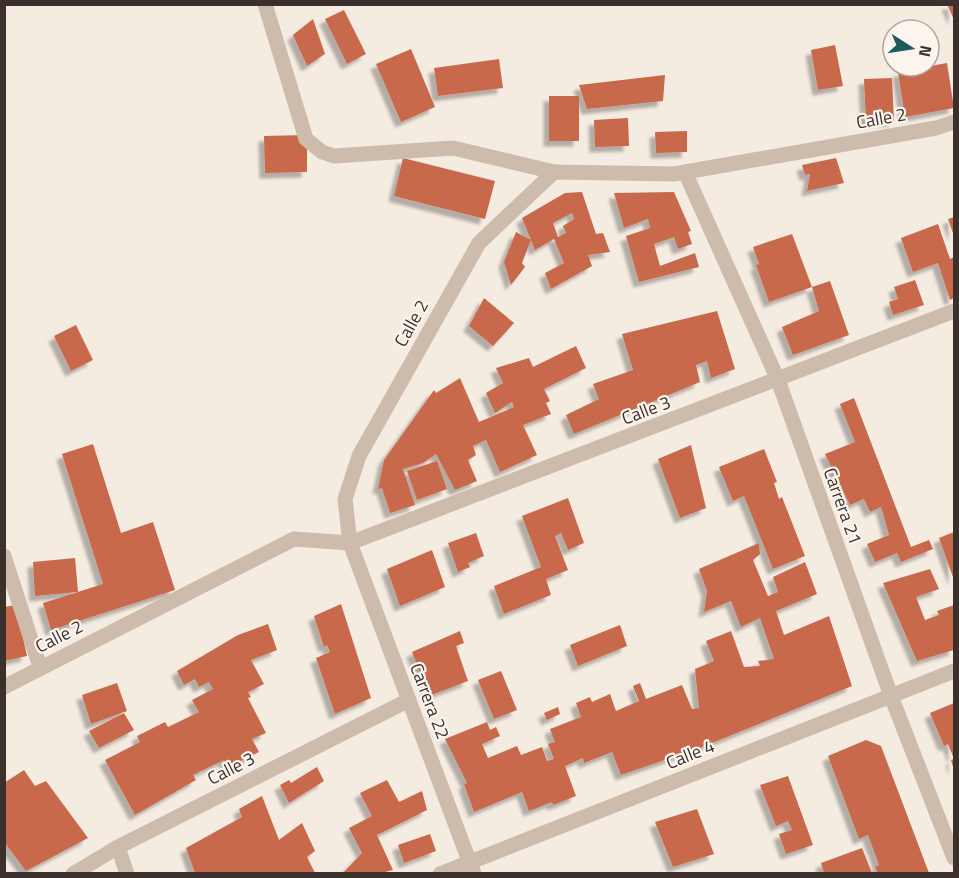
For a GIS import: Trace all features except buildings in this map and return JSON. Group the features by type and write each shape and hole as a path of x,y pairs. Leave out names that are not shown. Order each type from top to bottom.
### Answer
{"street":[{"path":"265,4 306,139 322,152 334,156 453,148 554,172"},
{"name":"Calle 2","path":"4,687 294,540 350,543 345,499 359,456 479,243 554,172 674,174 925,130 954,122"},
{"name":"Carrera 21","path":"685,171 778,380 891,696 954,858"},
{"name":"Calle 3","path":"350,543 954,311"},
{"name":"Carrera 22","path":"350,543 472,868"},
{"path":"4,556 40,667"},
{"name":"Calle 4","path":"440,873 472,868 954,671"},
{"name":"Calle 3","path":"73,873 118,847 409,700"},
{"path":"118,847 127,873"}]}
